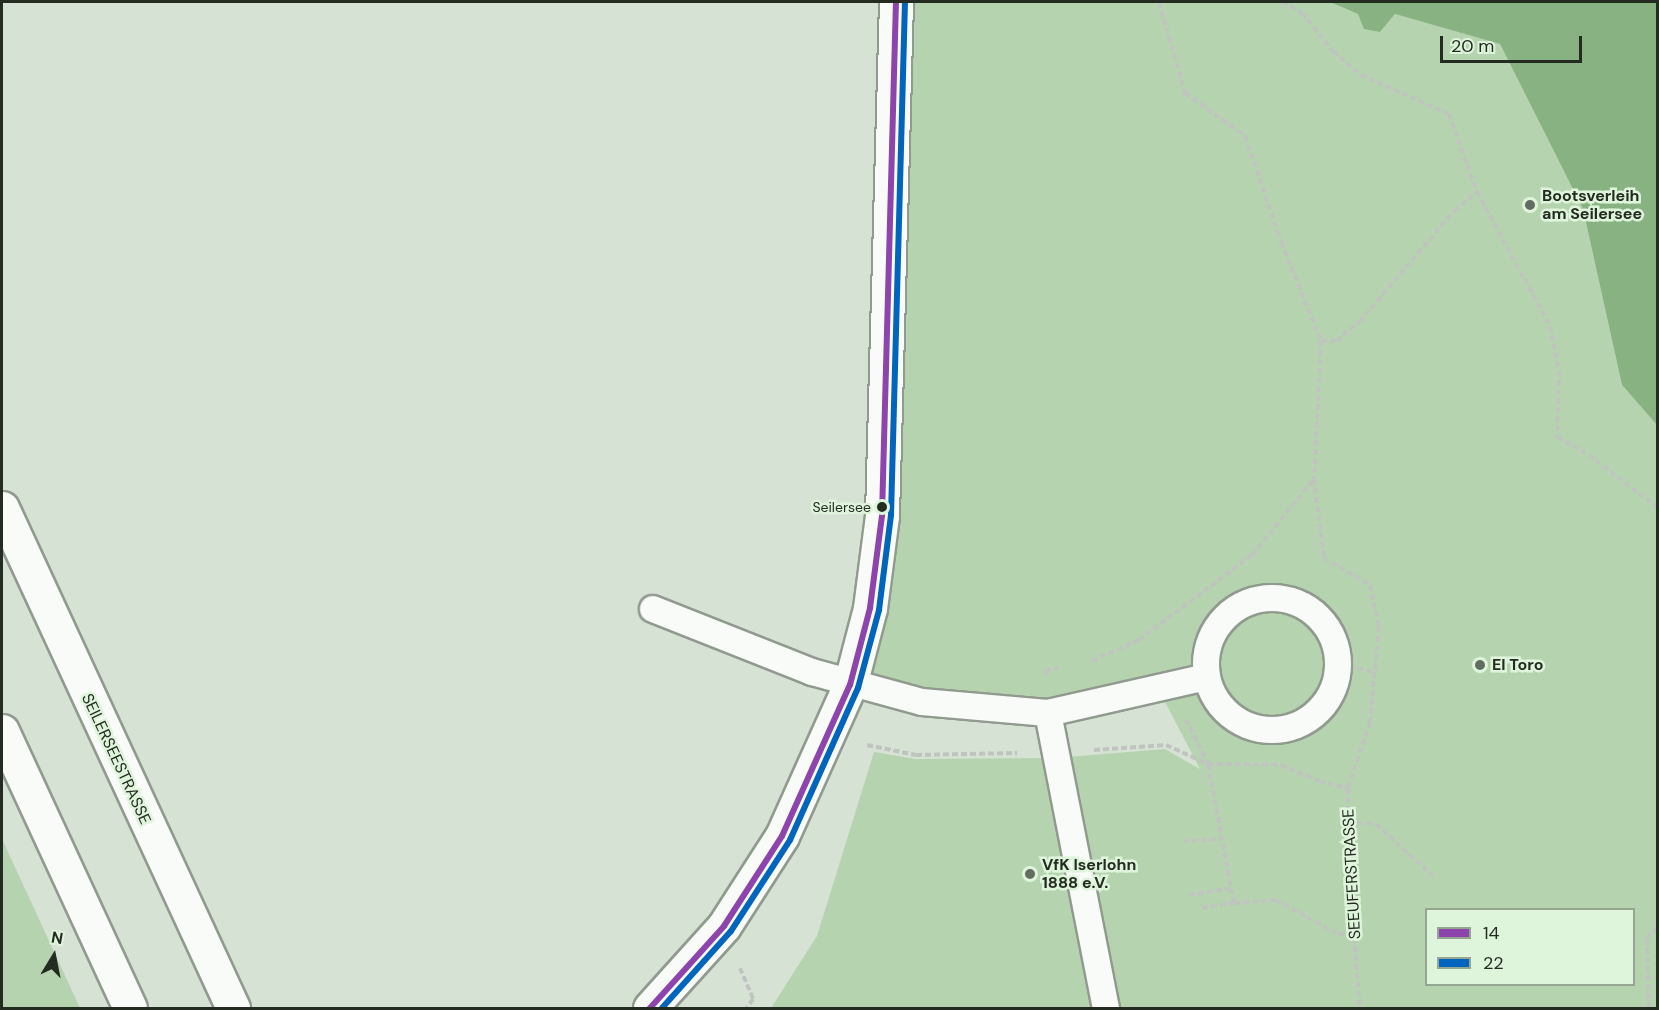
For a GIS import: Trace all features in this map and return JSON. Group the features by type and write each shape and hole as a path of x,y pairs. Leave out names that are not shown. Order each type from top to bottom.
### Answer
{"street":[{"path":"651,1008 745,897 782,836 850,685 870,608 882,515 896,2"},
{"name":"SEILERSEESTRASSE","path":"2,508 233,1008"},
{"path":"2,731 126,1005"}],"lane":[{"path":"1278,597 1309,608 1331,632 1340,665 1333,693 1320,711 1298,726 1274,731 1257,730 1234,720 1216,701 1206,676 1208,643 1219,622 1237,607 1257,598 1278,597"},
{"path":"653,609 850,685 922,702 1048,712 1206,676"},
{"path":"1048,712 1058,752 1106,1008"}],"path":[{"path":"1083,665 1139,640 1215,585 1252,555 1314,479 1322,342 1281,242 1245,136 1185,93 1159,2"},
{"path":"1283,2 1302,13 1333,51 1361,75 1449,114 1477,192 1550,326 1559,371 1557,437 1588,455 1658,508"},
{"path":"1322,342 1336,341 1359,321 1454,211 1477,192"},
{"name":"SEEUFERSTRASSE","path":"1314,479 1324,558 1370,585 1379,627 1370,722 1348,788 1348,822 1360,1008"},
{"path":"1340,665 1376,672"},
{"path":"1048,712 1045,670 1064,668"},
{"path":"1169,683 1208,764 1234,903"},
{"path":"828,738 916,755 1058,752 1166,745 1208,764 1281,765 1319,781 1348,788"},
{"path":"1348,822 1376,824 1433,876"},
{"path":"1183,841 1223,839"},
{"path":"1188,895 1231,888"},
{"path":"1202,908 1276,900 1338,934 1356,934"},
{"path":"1649,1008 1647,938 1658,927"}],"shaded area":[{"path":"901,2 1330,2 1358,14 1380,32 1395,14 1500,44 1583,209 1622,385 1657,425 1657,1008 771,1008 817,936 874,752 915,759 1055,758 1165,749 1200,769 1152,677 1055,703 1017,705 860,682"},
{"path":"1330,2 1657,2 1657,425 1622,385 1583,209 1500,44 1395,14 1380,32 1364,29 1358,14"},
{"path":"2,839 80,1008 2,1008"}],"transit line":[{"name":"14","path":"650,1008 724,926 782,836 850,685 870,608 882,515 896,2"},
{"name":"22","path":"662,1008 731,931 790,840 858,688 879,610 891,515 905,2"}],"place":[{"name":"Bootsverleih am Seilersee","path":"1530,205"},
{"name":"Seilersee","path":"882,507"},
{"name":"El Toro","path":"1480,665"},
{"name":"VfK Iserlohn 1888 e.V.","path":"1030,874"}]}
